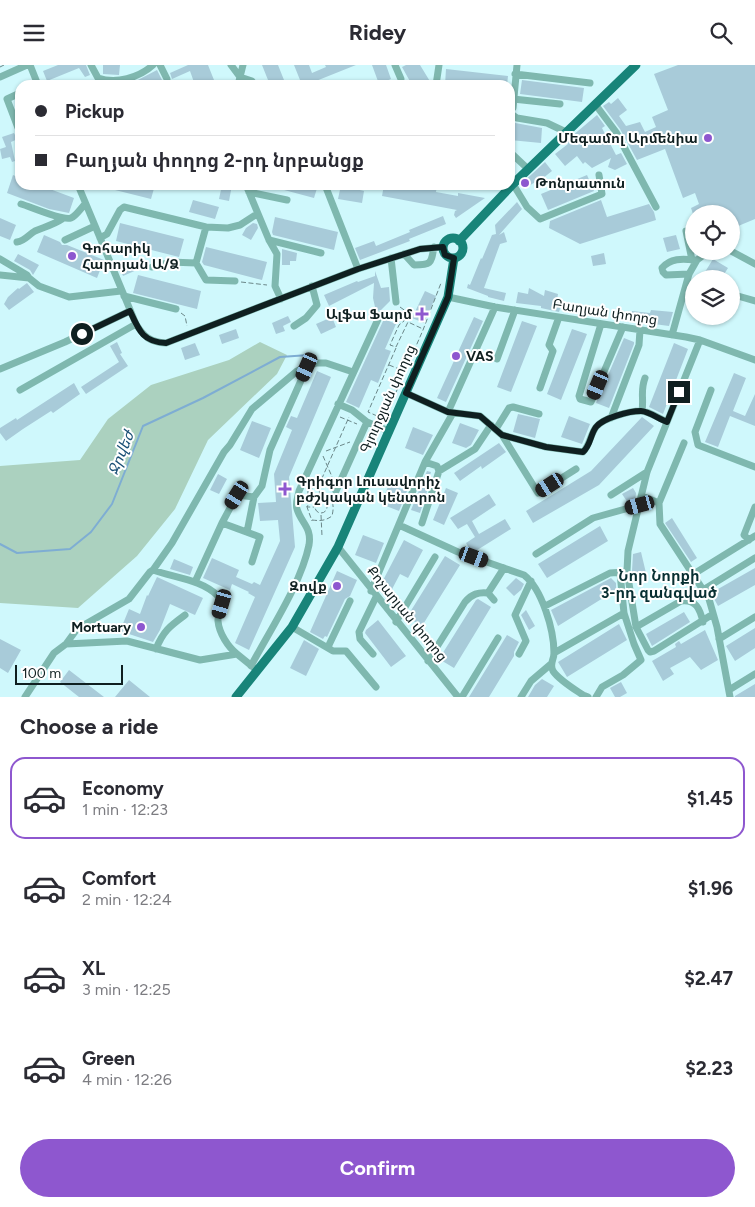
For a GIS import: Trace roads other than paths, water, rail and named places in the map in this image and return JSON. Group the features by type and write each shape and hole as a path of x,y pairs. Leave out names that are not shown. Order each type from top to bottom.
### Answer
{"main road":[{"path":"515,182 636,65"},
{"path":"460,241 507,190"},
{"path":"448,239 460,241 461,253 454,258 445,255 438,247 448,239"},
{"name":"Գյուրջյան փողոց","path":"236,697 254,668 292,627 338,547 448,297 454,258"}],"street":[{"path":"0,77 28,65 36,80"},
{"path":"91,65 98,78 113,80"},
{"path":"123,80 145,72 153,65"},
{"path":"160,65 167,80"},
{"path":"231,65 238,80"},
{"path":"239,80 244,65"},
{"path":"394,65 401,80"},
{"path":"437,80 439,65"},
{"path":"515,80 517,65"},
{"path":"515,74 590,83"},
{"path":"15,95 7,99 15,120"},
{"path":"515,99 560,104"},
{"path":"595,103 616,132 656,207"},
{"path":"515,116 547,123 566,132"},
{"path":"515,157 528,169"},
{"path":"515,187 527,207 540,219 602,194 599,175"},
{"path":"80,190 130,311 142,335 149,340 166,343 358,269 404,254 438,247"},
{"path":"248,190 268,240 277,254 275,285 281,299"},
{"path":"253,190 287,201"},
{"path":"327,190 358,269"},
{"path":"21,204 62,219"},
{"path":"17,242 23,241 33,232 55,224 62,219 71,218 85,204"},
{"path":"100,238 106,234 120,210 124,207 206,227 234,228 257,214"},
{"path":"65,240 95,226"},
{"path":"206,227 196,263 206,280 235,281"},
{"path":"268,240 321,253"},
{"path":"404,254 414,265 429,263 432,261 438,247"},
{"path":"740,256 755,264"},
{"path":"391,258 396,302"},
{"path":"0,259 27,275 28,278 39,285 69,297 123,293 176,309"},
{"path":"685,260 675,259 666,262 662,267 662,272 666,275 685,277"},
{"path":"692,270 695,260"},
{"path":"152,267 170,262 196,263"},
{"path":"0,275 28,278"},
{"path":"294,326 306,318 317,305 312,287"},
{"path":"672,335 685,293"},
{"name":"Բաղյան փողոց","path":"448,297 494,307 700,340 755,360"},
{"path":"740,297 755,301"},
{"path":"373,653 360,639 359,632 425,462 450,412 494,307"},
{"path":"497,359 514,310"},
{"path":"0,369 65,342 130,311"},
{"path":"153,570 195,582 219,596 222,604 218,622 229,648 254,668 296,583 308,545 309,535 307,526 297,509 300,491 380,315"},
{"path":"540,388 553,351 549,345 559,317"},
{"path":"20,390 136,324"},
{"path":"601,324 579,396 580,399 589,402 591,402 622,327"},
{"path":"611,418 639,345 640,330"},
{"path":"596,697 602,687 623,675 641,660 624,613 623,572 647,472 700,340"},
{"path":"25,697 54,653 66,644 77,629 129,599 153,570 172,543 224,452 252,409 297,371 316,363 326,363 353,372"},
{"path":"247,532 254,497 262,486 270,450 307,367"},
{"path":"642,411 641,388 645,378"},
{"path":"711,390 695,432 698,445 755,467"},
{"path":"406,393 450,412 480,416 496,430 538,493 576,469"},
{"path":"338,404 352,409 366,425 389,431"},
{"path":"422,523 439,471 474,449 496,430 509,408 513,407 539,414"},
{"path":"496,430 546,447 583,452 588,447 595,429 602,422 611,418 642,411 667,422"},
{"path":"336,491 366,425"},
{"path":"684,443 659,503 660,524 709,599 729,693 755,673"},
{"path":"425,462 437,466 439,471"},
{"path":"611,495 647,472"},
{"path":"195,582 237,495 254,497"},
{"path":"642,496 659,503"},
{"path":"536,554 593,518 640,505"},
{"path":"752,538 744,535 755,507"},
{"path":"222,523 260,537 252,562"},
{"path":"399,525 458,552 524,575 532,581 545,606 554,653 551,665 554,673 586,697"},
{"path":"692,575 752,538"},
{"name":"Քոչարյան փողոց","path":"338,547 396,622 458,697"},
{"path":"396,622 435,557"},
{"path":"703,589 755,557"},
{"path":"488,593 504,568"},
{"path":"545,606 610,573 623,572"},
{"path":"623,572 636,627 650,652 713,614"},
{"path":"519,653 526,641 514,615 532,581"},
{"path":"428,661 470,597 478,592 488,593 494,600"},
{"path":"636,627 681,601 688,600 695,602 701,613 702,622"},
{"path":"328,647 350,601"},
{"path":"554,653 624,613"},
{"path":"156,649 161,635 185,615"},
{"path":"719,639 755,617"},
{"path":"292,627 333,651 346,651 376,687"},
{"path":"462,697 498,638"},
{"path":"66,644 127,641 200,660 236,655"},
{"path":"521,697 531,681 551,665"}],"waterway":[{"name":"Ջրվեժ","path":"0,544 17,553 70,549 91,532 112,504 143,426 203,398 280,357 309,355"}],"place":[{"name":"Մեգամոլ Արմենիա","path":"708,138"},
{"name":"Թոնրատուն","path":"525,183"},
{"name":"Գոհարիկ Հարոյան Ա/Ձ","path":"72,256"},
{"name":"Ալֆա Ֆարմ","path":"422,314"},
{"name":"VAS","path":"456,356"},
{"name":"Գրիգոր Լուսավորիչ բժշկական կենտրոն","path":"285,489"},
{"name":"Զովք","path":"337,586"},
{"name":"Mortuary","path":"141,627"}],"district":[{"name":"Նոր Նորքի 3-րդ զանգված","path":"659,584"}]}
